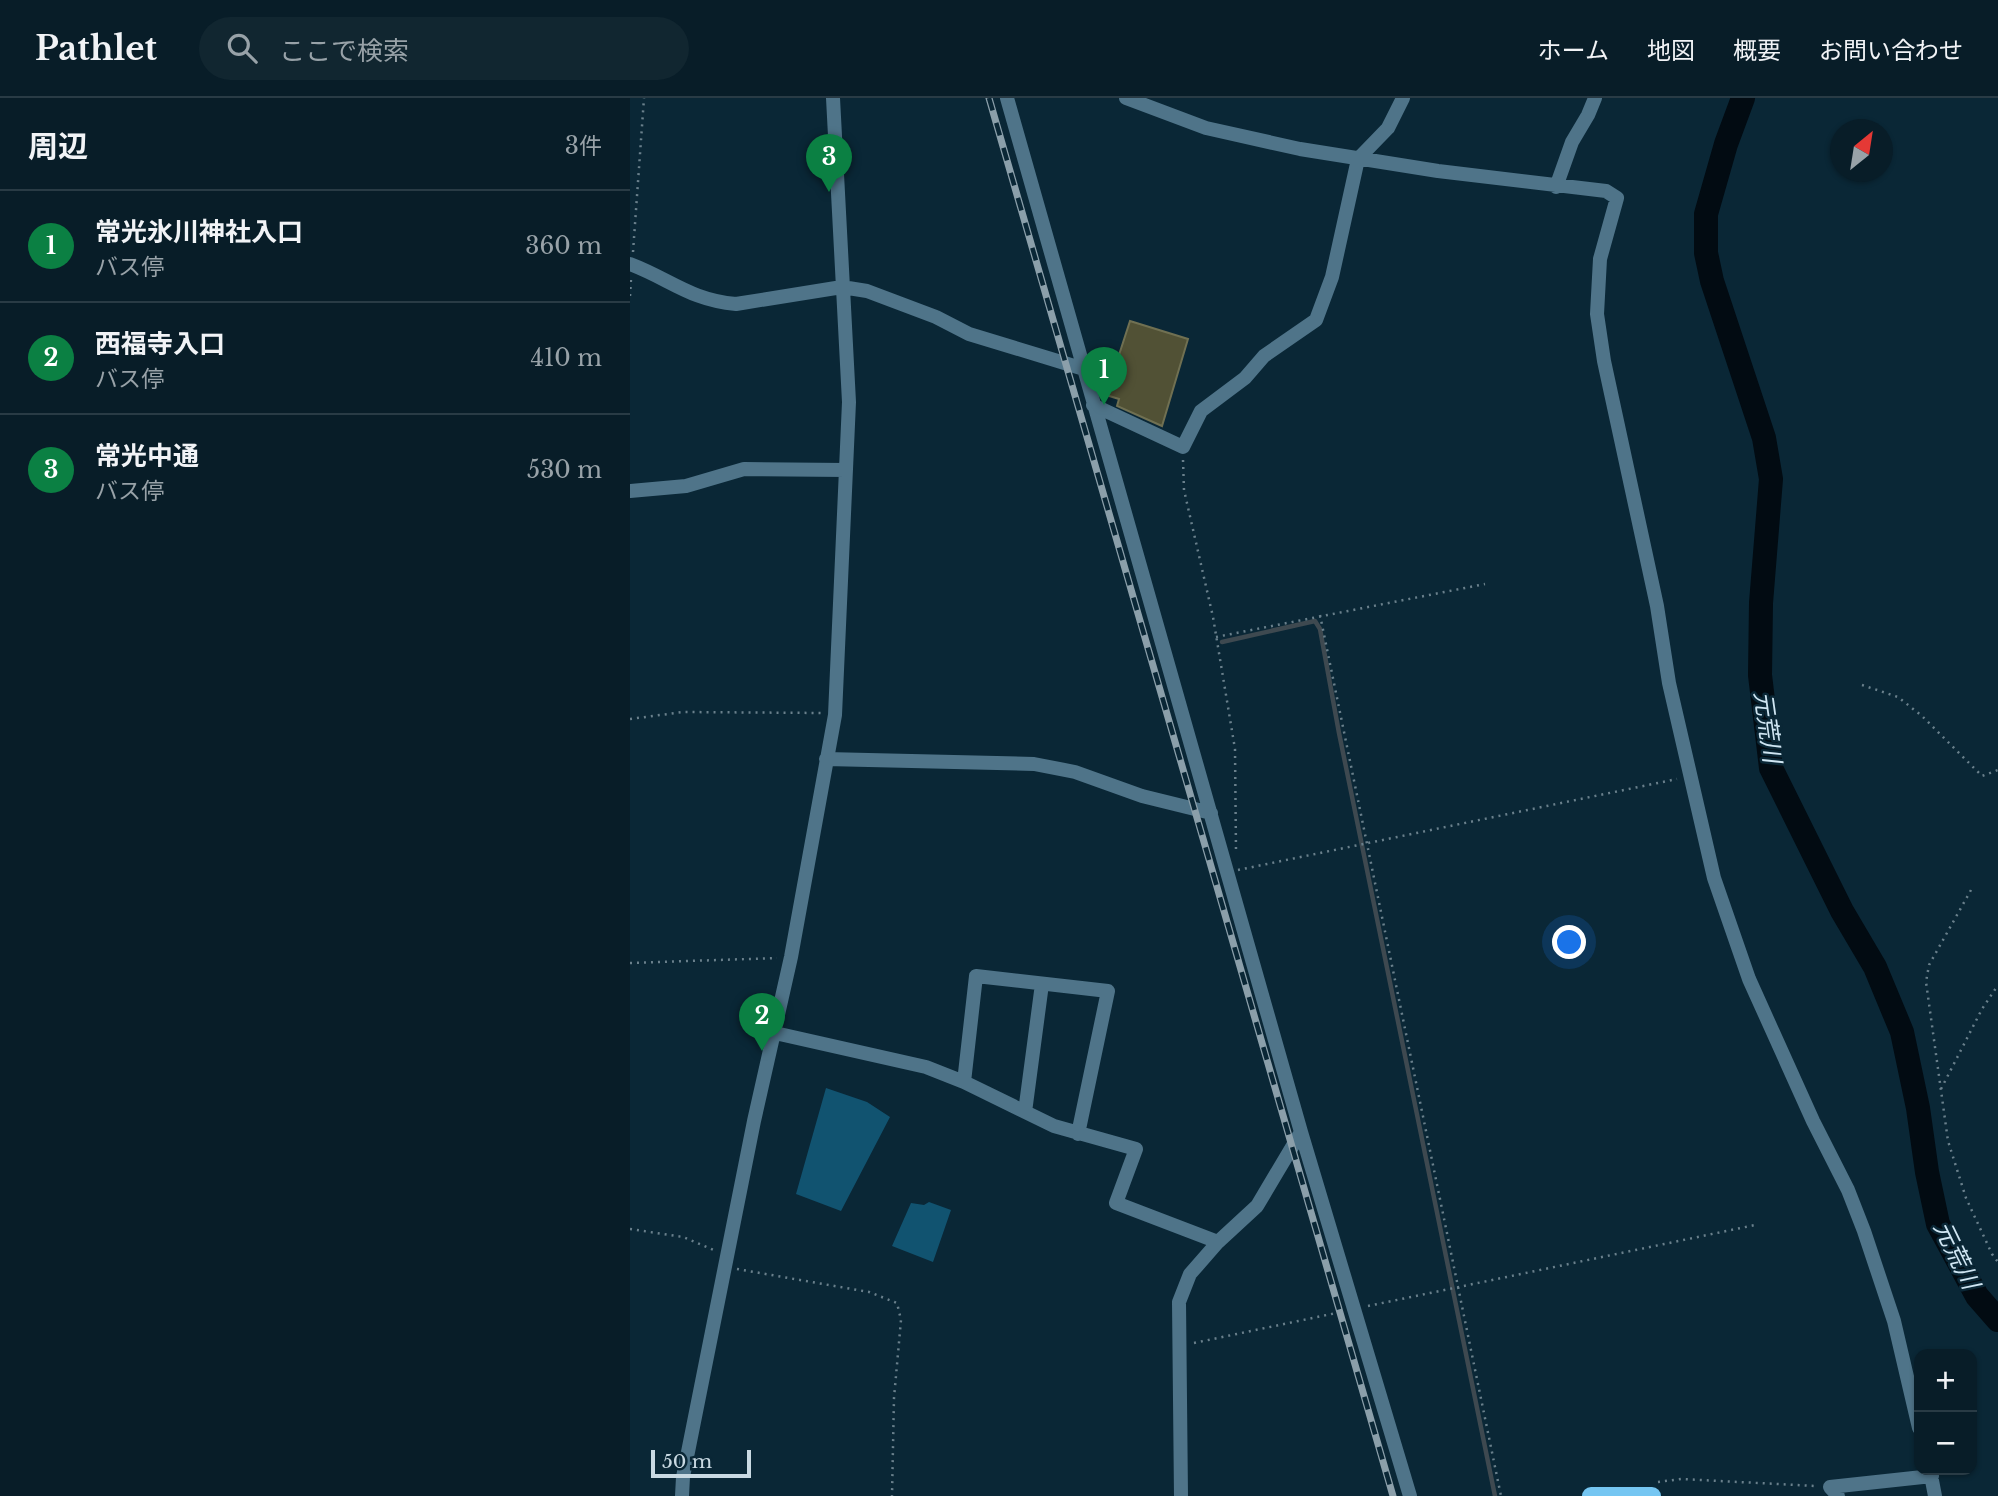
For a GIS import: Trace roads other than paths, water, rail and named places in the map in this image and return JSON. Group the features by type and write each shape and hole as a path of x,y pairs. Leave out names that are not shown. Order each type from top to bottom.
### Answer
{"main road":[{"path":"1591,1496 1644,1495"}],"street":[{"path":"682,1496 683,1477 754,1121 791,957 835,715 849,402 833,98"},
{"path":"1007,98 1301,1132 1410,1496"},
{"path":"1126,98 1206,128 1358,159 1556,187 1606,191 1617,198 1600,259 1597,314 1604,361 1657,606 1669,683 1714,878 1749,979 1781,1054 1848,1190 1864,1231 1894,1321 1915,1412"},
{"path":"1093,405 1183,447 1201,411 1245,378 1264,356 1316,320 1332,277 1358,159 1388,128 1403,98"},
{"path":"1556,187 1572,142 1588,116 1595,98"},
{"path":"631,265 693,295 736,304 842,287 867,291 936,317 969,334 1084,369"},
{"path":"630,491 687,486 744,469 846,470"},
{"path":"826,759 1034,764 1074,772 1142,796 1211,813"},
{"path":"964,1082 976,976 1108,991 1078,1134"},
{"path":"1025,1112 1042,984"},
{"path":"775,1033 926,1067 964,1082 1054,1126 1136,1149 1116,1203 1218,1242"},
{"path":"1181,1496 1179,1302 1190,1274 1218,1242 1257,1206 1301,1132"},
{"path":"1834,1492 1921,1475"},
{"path":"1931,1475 1935,1496"}],"waterway":[{"name":"元荒川","path":"1743,98 1726,144 1706,214 1706,253 1712,281 1764,438 1771,479 1761,603 1760,675 1771,768 1842,911 1875,967 1902,1032 1938,1224 1977,1296 1998,1320"},
{"path":"1222,642 1315,621 1320,629 1495,1496"}],"railway":[{"path":"989,98 1393,1496"}],"place":[{"name":"常光中通","path":"829,192"},
{"name":"常光氷川神社入口","path":"1104,405"},
{"name":"西福寺入口","path":"762,1051"}]}
